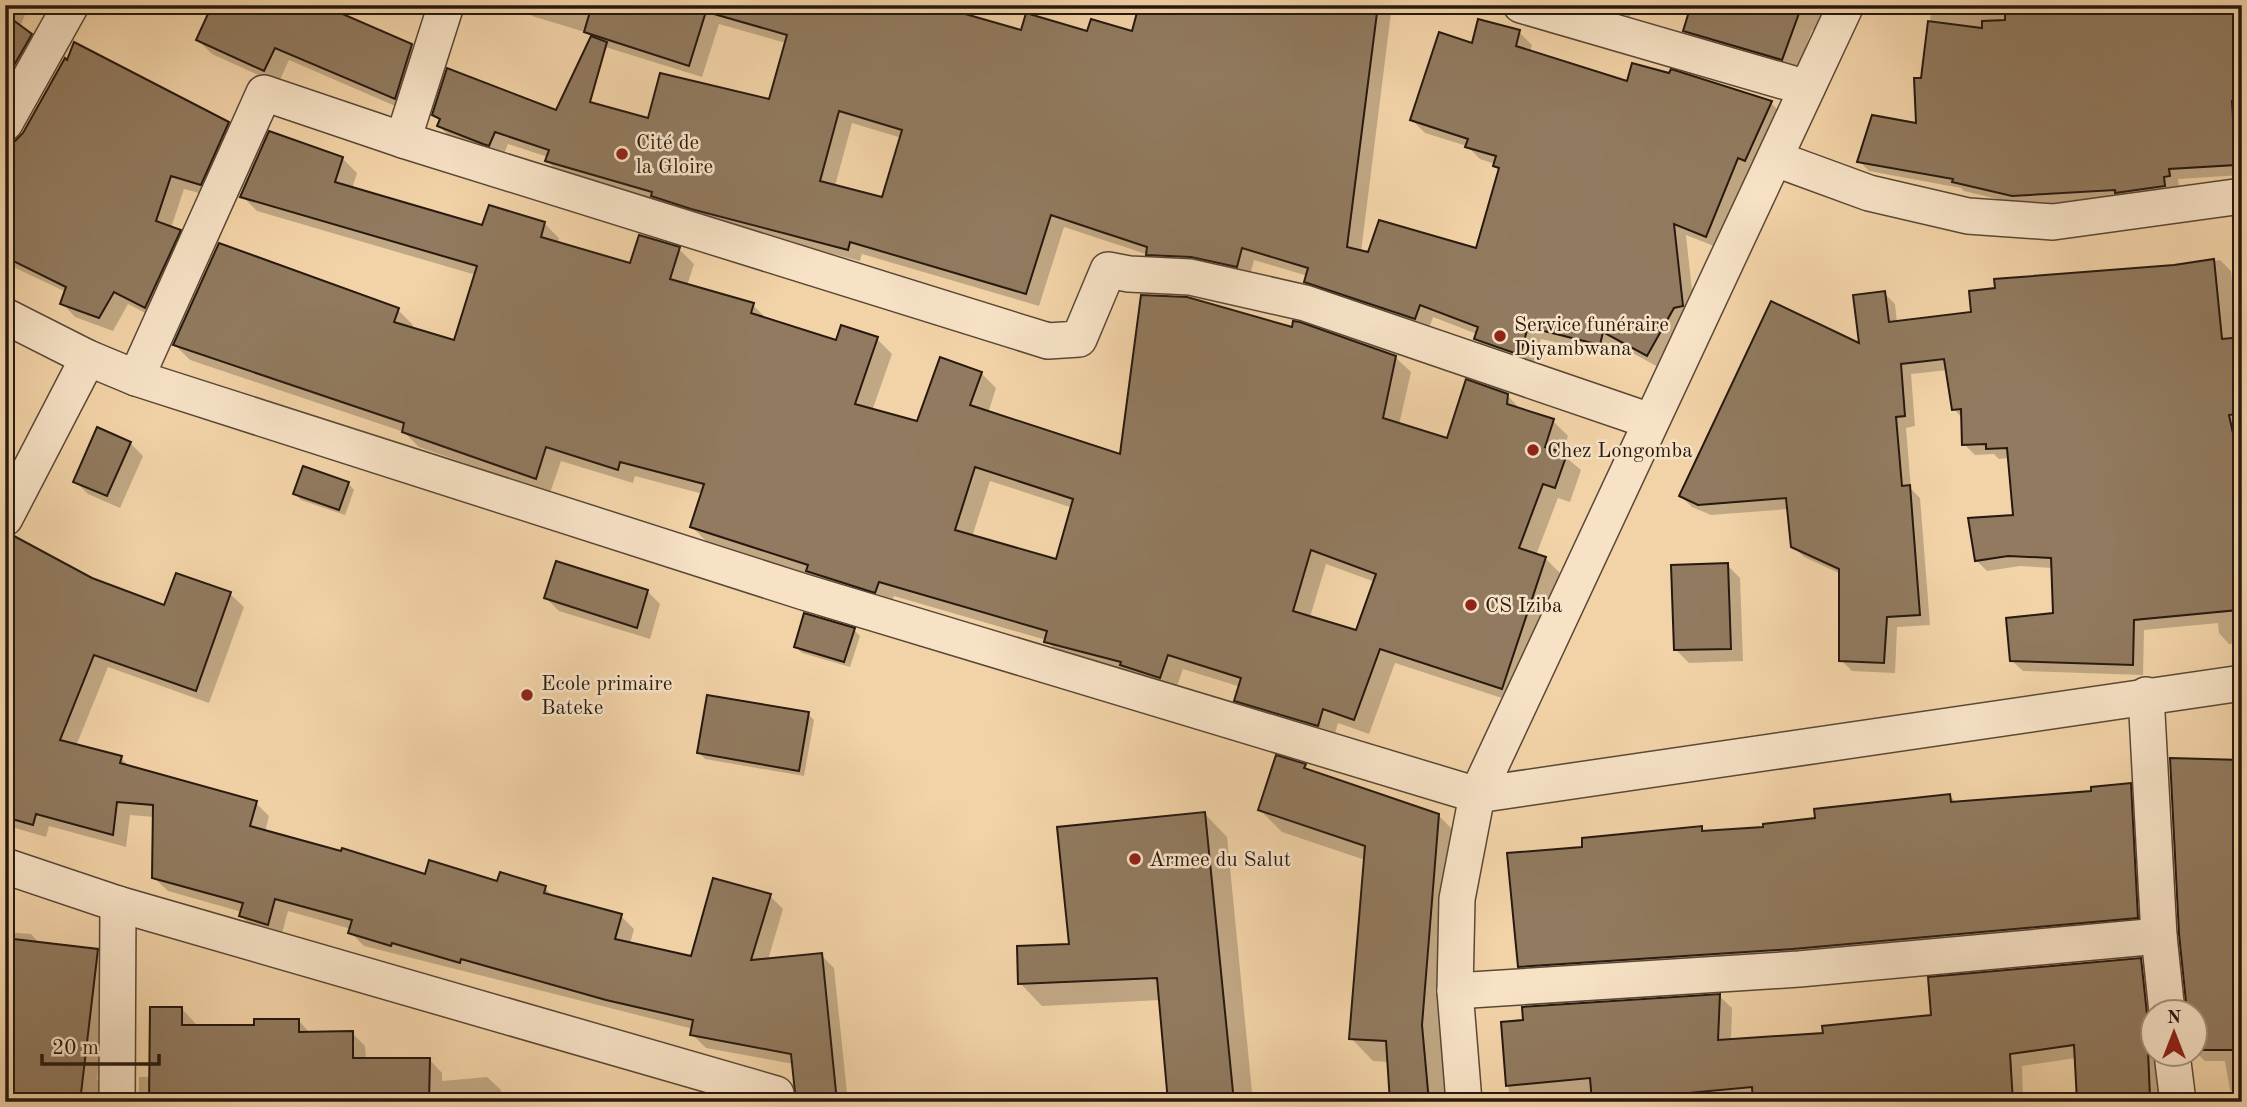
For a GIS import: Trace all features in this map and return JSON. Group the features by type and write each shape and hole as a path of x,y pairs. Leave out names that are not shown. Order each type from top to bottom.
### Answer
{"street":[{"path":"5,123 71,5"},
{"path":"403,140 446,5"},
{"path":"1521,5 1807,88"},
{"path":"1464,1102 1455,991 1457,899 1477,795 1846,5"},
{"path":"136,379 264,93 403,140 1048,341 1079,339 1108,270 1129,274 1190,277 1305,303 1650,421"},
{"path":"1776,159 1869,193 1968,216 2053,222 2242,196"},
{"path":"5,316 136,379 804,592 1477,795 2242,683"},
{"path":"5,518 88,358"},
{"path":"2146,695 2159,936 2165,998"},
{"path":"5,866 118,904 776,1094"},
{"path":"117,1102 118,904"},
{"path":"1455,991 1799,969 2159,936"},
{"path":"2174,1068 2178,1102"}],"building":[{"path":"212,5 322,5 412,44 395,99 275,48 264,71 196,40"},
{"path":"592,5 708,5 689,66 584,32"},
{"path":"716,5 934,5 1021,30 1026,13 1087,31 1091,19 1132,31 1139,5 1378,5 1347,247 1368,252 1379,220 1476,248 1499,168 1493,166 1496,156 1465,147 1468,139 1410,120 1439,32 1472,43 1478,19 1520,30 1516,46 1627,81 1632,63 1669,73 1671,69 1772,101 1745,161 1738,158 1706,237 1674,224 1683,306 1674,308 1647,356 1603,332 1600,345 1528,327 1520,355 1474,339 1478,327 1420,305 1415,319 1304,282 1308,268 1242,248 1237,267 1191,257 1146,255 1147,247 1051,215 1026,294 850,242 848,250 691,209 651,196 652,192 545,161 549,150 495,132 489,146 483,144 437,126 440,119 432,115 447,68 556,110 591,36 607,42 590,102 648,118 660,73 769,99 787,35 714,14","holes":["839,111 902,130 882,197 820,181"]},
{"path":"1691,5 1802,5 1782,60 1683,31"},
{"path":"2045,5 2220,5 2220,11 2242,8 2242,100 2232,101 2236,165 2169,169 2170,176 2164,177 2165,186 2115,193 2115,190 2012,196 1952,182 1953,179 1857,162 1872,115 1916,123 1914,78 1921,78 1928,21 1982,28 1982,21 2005,20 2005,11 2045,8"},
{"path":"5,14 32,34 5,81"},
{"path":"74,42 229,122 201,185 171,176 156,221 181,230 145,308 114,292 99,318 60,304 66,287 5,257 5,143 15,141 23,133 65,58 67,60"},
{"path":"269,131 343,157 335,182 482,225 489,205 545,222 541,237 630,263 639,235 680,247 670,279 754,303 751,313 836,340 841,325 878,337 855,404 917,421 940,357 982,372 970,405 1120,454 1141,295 1187,297 1292,327 1293,321 1300,322 1396,356 1383,418 1447,438 1466,379 1508,394 1507,404 1554,419 1545,447 1567,454 1555,488 1543,484 1519,548 1546,557 1502,689 1380,649 1354,720 1323,709 1318,726 1234,701 1241,678 1168,655 1160,678 1120,665 1121,662 1044,642 1047,631 879,582 875,593 806,571 808,565 690,527 704,484 620,462 618,470 546,447 536,479 402,432 404,423 173,345 219,243 399,308 394,322 454,340 477,266 240,197","holes":["975,467 1073,499 1056,559 955,530","1311,550 1376,574 1356,630 1293,611"]},
{"path":"2214,259 2222,339 2242,337 2242,413 2229,415 2242,474 2242,578 2237,579 2238,610 2134,620 2133,665 2010,661 2006,618 2053,613 2051,558 2008,556 1975,561 1968,518 2013,515 2007,448 1986,449 1986,444 1962,445 1961,409 1952,410 1944,359 1901,364 1905,416 1896,417 1902,486 1910,485 1920,615 1887,617 1884,663 1839,661 1839,569 1791,547 1786,498 1698,505 1679,496 1771,301 1859,343 1853,295 1885,291 1889,322 1971,312 1969,291 1995,288 1994,279 2174,265"},
{"path":"97,427 131,442 107,496 73,482"},
{"path":"303,466 349,482 339,510 293,494"},
{"path":"14,536 92,578 164,605 176,573 231,592 196,691 94,655 60,740 122,756 120,763 257,801 250,826 341,851 342,848 425,874 429,860 497,881 500,872 546,886 544,893 622,914 615,939 691,956 713,878 771,894 751,960 822,953 837,1102 796,1102 791,1054 690,1035 693,1020 606,1000 461,959 460,963 392,943 391,946 348,933 352,920 275,899 268,925 239,916 243,903 152,878 153,805 117,802 113,835 36,814 33,825 5,817 5,538"},
{"path":"556,561 648,590 637,628 544,598"},
{"path":"1728,563 1731,649 1674,650 1671,565"},
{"path":"804,613 855,628 844,662 794,647"},
{"path":"707,695 809,712 799,771 697,753"},
{"path":"1276,755 1306,764 1304,768 1439,814 1422,1025 1429,1102 1390,1102 1386,1041 1349,1039 1365,846 1258,810"},
{"path":"2170,758 2242,760 2239,1050 2208,1050 2208,998 2186,998 2179,934"},
{"path":"2131,783 2138,918 1793,949 1518,967 1507,853 1582,847 1582,838 1702,826 1702,831 1763,827 1763,824 1815,818 1814,809 1950,794 1951,802 2091,791 2091,787"},
{"path":"1205,812 1234,1102 1168,1102 1157,978 1018,984 1017,946 1069,944 1057,827"},
{"path":"5,938 98,949 80,1102 5,1102"},
{"path":"2141,958 2145,998 2138,998 2138,1068 2149,1068 2150,1098 2077,1101 2074,1045 2010,1054 2013,1102 1753,1102 1752,1087 1592,1102 1590,1078 1506,1086 1501,1022 1523,1020 1522,1007 1720,994 1718,1040 1823,1033 1822,1026 1931,1015 1928,977"},
{"path":"150,1007 182,1007 182,1025 254,1025 254,1019 299,1019 299,1032 353,1031 353,1058 430,1058 429,1102 149,1102"}],"place":[{"name":"Cité de la Gloire","path":"622,154"},
{"name":"Service funéraire Diyambwana","path":"1500,336"},
{"name":"Chez Longomba","path":"1533,450"},
{"name":"CS Iziba","path":"1471,605"},
{"name":"Ecole primaire Bateke","path":"527,695"},
{"name":"Armee du Salut","path":"1135,859"}]}
